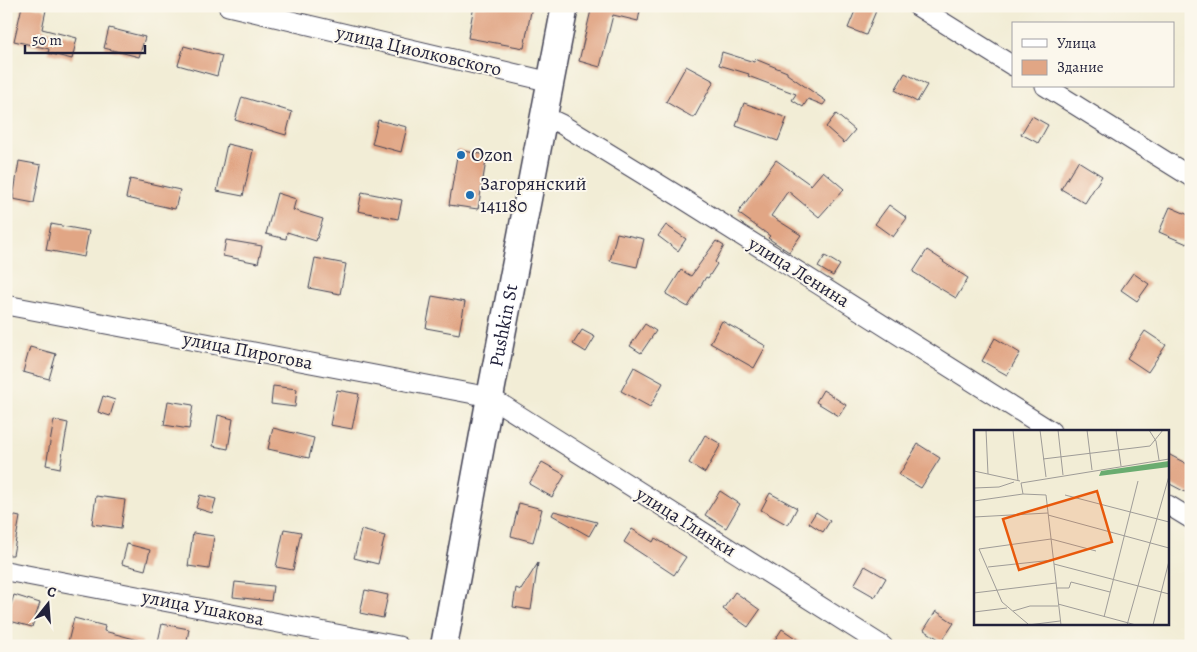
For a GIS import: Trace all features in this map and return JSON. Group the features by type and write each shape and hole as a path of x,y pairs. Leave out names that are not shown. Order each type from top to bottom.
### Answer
{"main road":[{"name":"Pushkin St","path":"444,646 565,6"}],"street":[{"name":"улица Циолковского","path":"228,6 550,82"},
{"path":"916,6 1012,65"},
{"path":"1048,88 1191,177"},
{"name":"улица Ленина","path":"544,116 561,124 680,197 1049,430"},
{"name":"улица Пирогова","path":"6,305 490,397"},
{"name":"улица Глинки","path":"490,397 883,646"},
{"path":"1170,506 1191,519"},
{"name":"улица Ушакова","path":"6,571 399,646"}],"building":[{"path":"22,6 32,6 46,10 42,29 77,38 72,59 48,53 49,49 14,41"},
{"path":"474,6 532,6 524,48 468,38"},
{"path":"592,6 641,6 638,21 613,15 600,67 579,61"},
{"path":"857,6 865,6 876,11 866,35 848,28"},
{"path":"109,28 145,37 139,57 104,48"},
{"path":"184,46 222,56 217,76 178,65"},
{"path":"722,52 754,62 755,59 787,72 787,74 826,101 823,105 808,99 803,107 792,100 796,94 748,76 749,74 719,65"},
{"path":"686,66 714,81 694,118 666,102"},
{"path":"905,73 927,85 917,102 895,90"},
{"path":"242,97 292,112 286,135 235,120"},
{"path":"744,103 787,118 778,141 736,126"},
{"path":"836,114 855,130 844,143 826,127"},
{"path":"1032,116 1048,125 1038,143 1021,134"},
{"path":"378,120 407,127 401,152 372,144"},
{"path":"227,144 253,150 243,196 217,191"},
{"path":"458,150 487,155 478,209 449,205"},
{"path":"776,160 811,185 823,171 844,189 819,217 788,191 771,216 801,235 789,252 768,238 770,236 738,213"},
{"path":"19,161 41,165 34,203 13,199"},
{"path":"1078,161 1102,176 1085,203 1061,189"},
{"path":"130,179 180,190 175,209 126,198"},
{"path":"362,192 402,200 398,219 358,211"},
{"path":"277,193 296,199 293,210 323,219 316,241 287,232 286,239 266,234"},
{"path":"889,205 907,218 893,237 875,224"},
{"path":"1170,207 1191,216 1191,236 1187,244 1159,232"},
{"path":"51,224 89,231 84,257 46,250"},
{"path":"666,225 686,239 678,251 658,236"},
{"path":"617,233 644,239 637,267 610,261"},
{"path":"226,240 262,246 258,263 223,256"},
{"path":"716,241 724,246 715,262 717,264 708,278 706,277 688,307 666,294 681,270 691,276"},
{"path":"927,250 968,278 956,298 913,272"},
{"path":"825,256 840,265 833,276 818,267"},
{"path":"315,258 346,264 340,294 309,288"},
{"path":"1133,273 1149,284 1137,301 1121,290"},
{"path":"432,296 465,302 459,334 426,328"},
{"path":"722,321 766,346 754,368 710,343"},
{"path":"645,324 656,331 641,353 630,346"},
{"path":"582,330 595,337 586,352 573,344"},
{"path":"1145,331 1166,345 1148,372 1127,358"},
{"path":"995,338 1020,353 1007,375 982,361"},
{"path":"30,347 56,354 49,379 23,372"},
{"path":"634,367 663,383 650,407 621,391"},
{"path":"273,386 297,389 295,407 271,404"},
{"path":"337,390 359,394 352,429 330,425"},
{"path":"823,390 846,405 839,416 816,402"},
{"path":"103,396 115,400 110,416 98,412"},
{"path":"168,401 193,405 189,429 164,425"},
{"path":"218,415 233,419 228,449 213,446"},
{"path":"54,420 68,423 60,468 46,465"},
{"path":"273,428 314,438 309,458 268,449"},
{"path":"705,435 721,444 705,473 689,463"},
{"path":"918,444 940,458 921,488 899,475"},
{"path":"1170,455 1191,466 1191,495 1170,484"},
{"path":"542,462 565,475 552,497 529,484"},
{"path":"720,491 740,504 726,528 705,515"},
{"path":"770,493 797,508 788,525 761,510"},
{"path":"200,495 216,499 212,513 196,508"},
{"path":"96,496 125,500 121,528 92,524"},
{"path":"519,503 542,509 533,542 511,536"},
{"path":"554,511 597,522 589,536 552,515"},
{"path":"816,512 830,521 823,532 809,523"},
{"path":"6,514 20,517 13,555 6,555"},
{"path":"284,529 301,532 293,570 276,567"},
{"path":"632,529 653,542 655,538 686,557 674,575 624,542"},
{"path":"361,530 385,536 378,564 354,558"},
{"path":"193,533 214,536 209,569 188,566"},
{"path":"127,544 150,550 145,570 122,564"},
{"path":"538,563 531,610 513,607 516,588 521,590"},
{"path":"865,566 886,578 875,597 854,585"},
{"path":"235,582 273,586 271,601 233,597"},
{"path":"365,590 388,595 383,618 360,613"},
{"path":"735,592 760,610 748,627 723,609"},
{"path":"14,595 40,603 32,627 6,620"},
{"path":"936,611 954,623 942,641 924,630"},
{"path":"74,618 105,626 104,631 142,641 142,646 67,646"},
{"path":"162,624 189,629 186,646 157,646"},
{"path":"782,629 807,646 771,646"}],"place":[{"name":"Ozon","path":"461,155"},
{"name":"Загорянский 141180","path":"470,195"}]}
